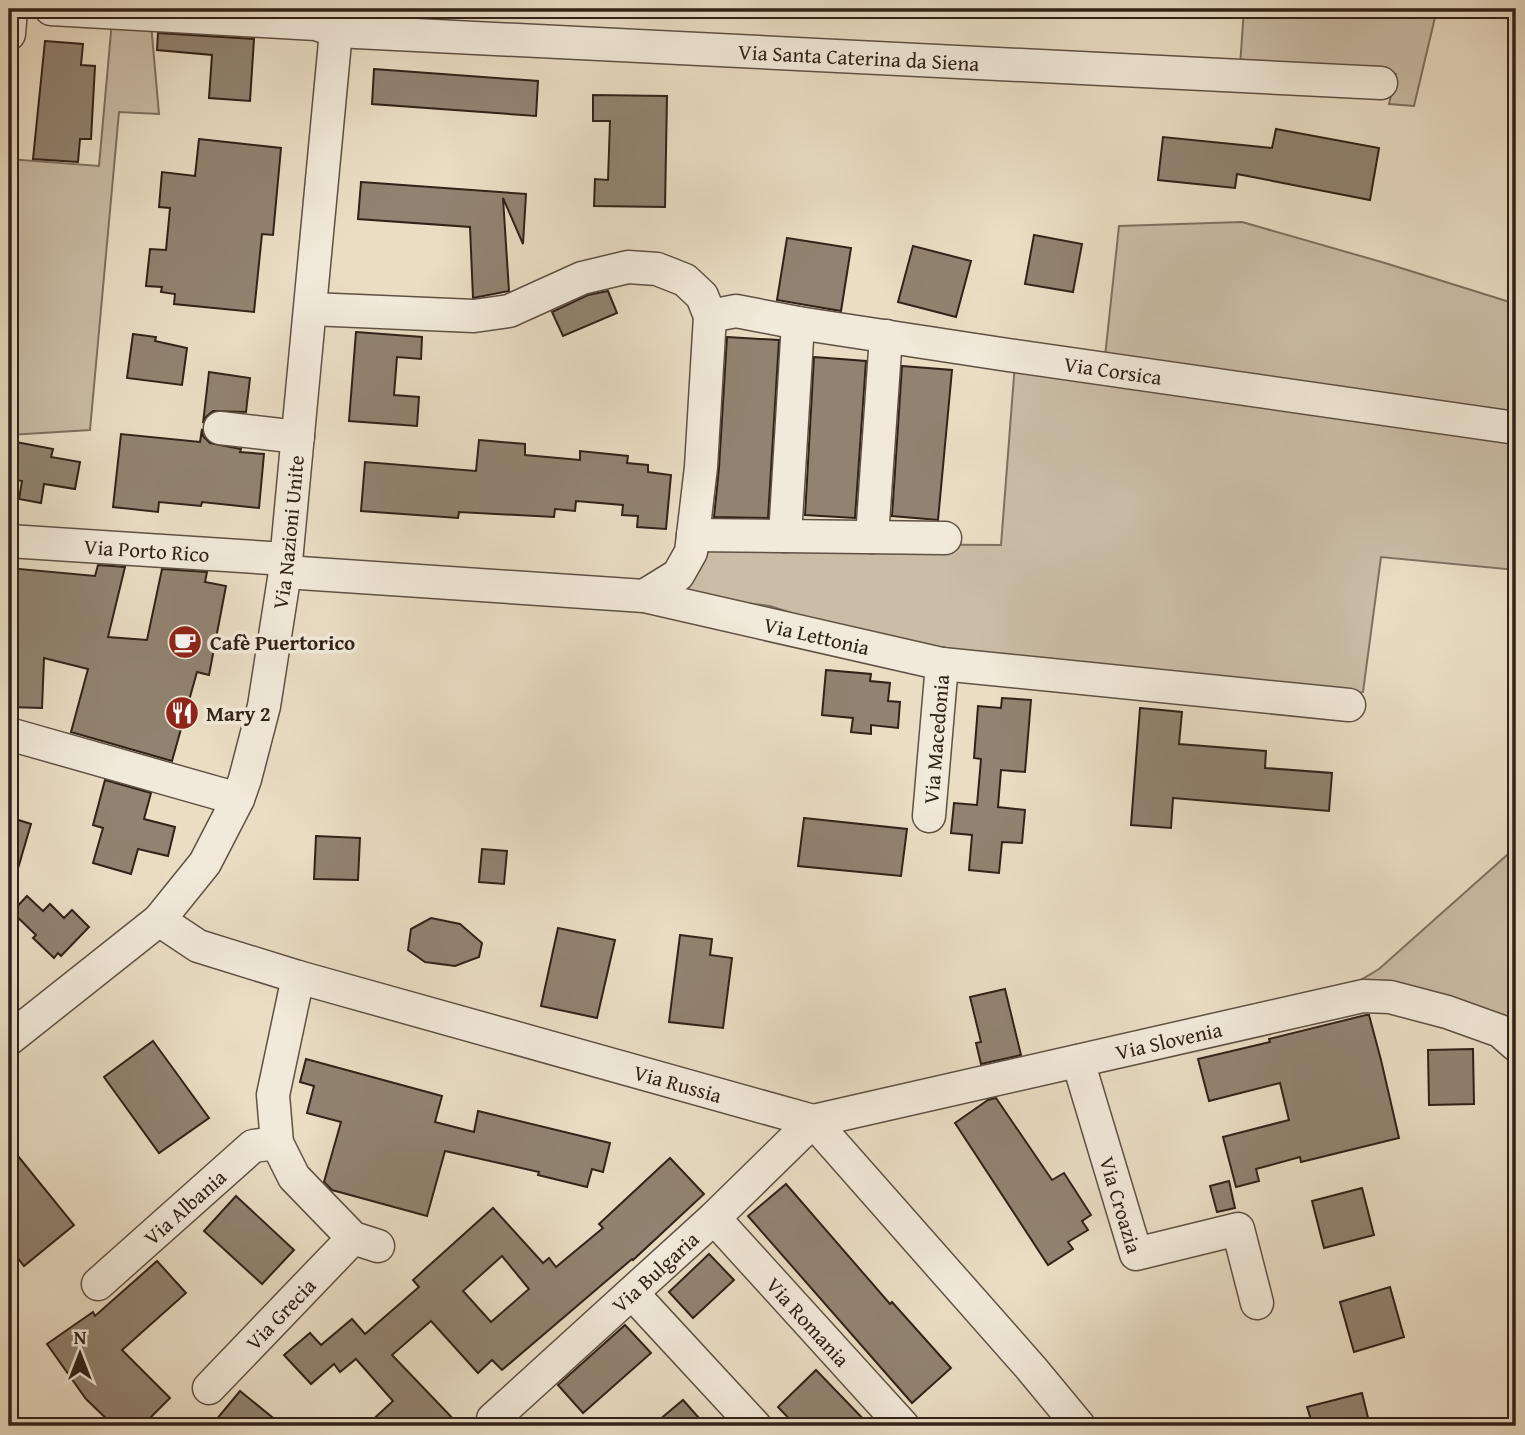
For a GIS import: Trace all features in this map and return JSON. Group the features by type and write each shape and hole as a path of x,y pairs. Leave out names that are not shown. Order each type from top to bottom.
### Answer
{"street":[{"path":"9,34 11,9"},
{"name":"Via Santa Caterina da Siena","path":"51,9 316,24 337,20 1381,83"},
{"name":"Via Nazioni Unite","path":"9,1039 159,920 205,863 238,799 264,706 286,565 337,20"},
{"path":"311,309 474,316 509,311 582,278 628,268 657,269 685,280 702,296 710,316 701,467 691,552 678,575 644,596"},
{"name":"Via Corsica","path":"710,316 736,312 1516,428"},
{"path":"785,536 797,323"},
{"path":"872,537 886,336"},
{"path":"220,428 298,437"},
{"path":"693,535 945,538"},
{"name":"Via Porto Rico","path":"9,541 286,565"},
{"name":"Via Lettonia","path":"286,565 644,596 942,664 1349,705"},
{"name":"Via Macedonia","path":"929,816 942,664"},
{"path":"9,734 238,799"},
{"name":"Via Russia","path":"159,920 198,946 298,977 813,1121"},
{"path":"277,1143 272,1096 298,977"},
{"name":"Via Slovenia","path":"813,1121 1363,996 1390,997 1447,1012 1500,1031 1516,1045"},
{"name":"Via Croazia","path":"1078,1061 1136,1254 1238,1229 1257,1303"},
{"path":"813,1121 1079,1426"},
{"name":"Via Bulgaria","path":"493,1419 714,1218 813,1121"},
{"name":"Via Grecia","path":"209,1388 365,1242 294,1177 277,1143"},
{"name":"Via Albania","path":"98,1284 253,1146 277,1143"},
{"name":"Via Romania","path":"714,1218 903,1426"},
{"path":"632,1293 755,1426"}],"shaded area":[{"path":"1244,9 1437,9 1414,106 1389,104 1396,74 1240,66"},
{"path":"112,21 151,24 159,114 119,112 90,430 9,435 9,159 99,166"},
{"path":"1242,222 1516,304 1516,570 1381,557 1363,692 1348,696 943,652 872,639 770,606 714,599 680,590 700,543 1001,545 1015,363 1103,375 1119,226"},
{"path":"1516,847 1516,1030 1354,984 1379,969"}],"building":[{"path":"158,33 254,39 250,101 209,98 212,55 157,50"},
{"path":"45,41 83,44 81,65 95,66 91,139 80,139 78,162 33,159"},
{"path":"374,69 538,81 536,116 372,104"},
{"path":"593,95 667,96 665,207 594,206 595,179 608,180 610,121 593,121"},
{"path":"1276,129 1379,148 1370,200 1237,174 1235,188 1158,180 1163,137 1272,148"},
{"path":"199,139 281,148 273,235 262,234 254,312 174,304 175,294 161,292 162,287 146,286 150,249 166,250 170,208 159,207 162,172 195,176"},
{"path":"361,182 526,194 523,244 503,198 509,291 473,298 470,227 358,219"},
{"path":"1034,235 1082,244 1073,292 1025,284"},
{"path":"787,238 851,248 841,311 777,300"},
{"path":"913,246 971,261 956,317 898,302"},
{"path":"608,291 617,313 563,336 552,312 588,295"},
{"path":"356,332 422,337 421,359 397,357 394,395 419,397 417,426 349,421"},
{"path":"133,334 156,337 155,341 187,348 182,385 127,378"},
{"path":"727,337 779,340 768,518 714,517"},
{"path":"814,357 866,361 855,518 805,515"},
{"path":"902,366 952,370 938,520 892,516"},
{"path":"209,372 250,378 246,412 213,411 203,423"},
{"path":"202,429 203,436 210,443 241,449 240,452 264,454 259,508 202,502 201,506 159,502 158,512 113,507 121,434 200,442"},
{"path":"479,440 525,444 525,455 580,460 580,451 628,456 627,463 648,465 648,472 671,475 666,529 637,527 638,516 622,515 623,505 576,501 575,511 555,509 554,517 459,512 458,518 361,511 365,462 476,471"},
{"path":"16,442 53,449 51,457 80,462 75,489 44,484 41,503 19,499 22,481 10,479"},
{"path":"98,565 125,567 108,637 147,640 162,569 207,572 205,582 226,586 209,675 197,672 172,761 71,732 88,669 44,658 42,708 9,707 9,568 95,576"},
{"path":"826,670 871,674 870,681 890,683 888,701 900,702 898,728 871,725 871,734 851,732 853,718 822,715"},
{"path":"1002,698 1031,700 1025,772 1001,770 998,807 1025,810 1022,843 1002,842 999,873 969,870 972,835 951,833 954,803 977,805 981,759 974,758 978,706 1001,708"},
{"path":"1140,708 1182,712 1179,744 1266,751 1265,768 1332,773 1329,811 1173,798 1171,828 1131,825"},
{"path":"105,780 151,793 144,819 175,827 168,856 138,849 131,874 93,863 103,828 93,825"},
{"path":"9,817 31,824 14,882 9,881"},
{"path":"804,818 907,829 901,876 798,866"},
{"path":"316,836 360,838 358,880 314,879"},
{"path":"482,849 507,851 504,884 479,882"},
{"path":"27,896 43,911 50,904 64,918 72,910 89,927 61,956 58,953 54,958 33,938 36,935 12,912"},
{"path":"431,918 460,924 482,943 479,957 455,966 425,962 408,950 411,929"},
{"path":"558,928 615,940 597,1018 541,1006"},
{"path":"680,935 712,939 710,955 732,958 723,1028 669,1022"},
{"path":"1005,989 1021,1055 981,1064 976,1043 981,1042 970,997"},
{"path":"1369,1015 1399,1138 1301,1162 1300,1157 1256,1169 1259,1181 1236,1187 1223,1137 1289,1120 1280,1083 1209,1101 1198,1059"},
{"path":"153,1041 209,1118 159,1153 104,1077"},
{"path":"1473,1049 1474,1104 1429,1105 1428,1050"},
{"path":"306,1059 442,1096 435,1122 474,1132 478,1111 610,1143 603,1172 592,1169 587,1187 538,1175 539,1172 445,1151 427,1216 332,1190 324,1182 341,1122 307,1113 314,1086 300,1082"},
{"path":"996,1098 1052,1180 1064,1173 1091,1215 1082,1221 1088,1230 1068,1242 1073,1249 1048,1265 955,1123 988,1100"},
{"path":"9,1145 74,1225 24,1266 9,1247"},
{"path":"670,1158 704,1194 633,1260 502,1370 492,1360 478,1373 431,1321 392,1355 460,1426 366,1426 393,1401 356,1359 340,1372 334,1364 311,1384 284,1355 310,1333 321,1345 352,1319 365,1334 419,1287 413,1280 493,1208 543,1263 549,1258 556,1267 603,1228 599,1224","holes":["502,1256 529,1289 491,1322 463,1291"]},
{"path":"1229,1181 1235,1208 1217,1212 1210,1186"},
{"path":"786,1184 890,1304 892,1302 951,1368 912,1403 748,1216"},
{"path":"1362,1188 1374,1235 1324,1248 1312,1201"},
{"path":"236,1196 294,1250 262,1284 204,1231"},
{"path":"709,1254 734,1280 693,1318 669,1292"},
{"path":"157,1261 186,1293 122,1350 170,1398 142,1426 114,1426 86,1399 47,1344 93,1312 95,1316"},
{"path":"1390,1287 1404,1337 1354,1352 1340,1302"},
{"path":"625,1325 651,1353 583,1413 558,1385"},
{"path":"816,1370 870,1426 796,1426 778,1407"},
{"path":"240,1391 283,1426 211,1426"},
{"path":"1362,1393 1370,1426 1313,1426 1307,1407"},
{"path":"683,1400 706,1426 652,1426"}],"place":[{"name":"Cafè Puertorico","path":"185,642"},
{"name":"Mary 2","path":"182,713"}]}
